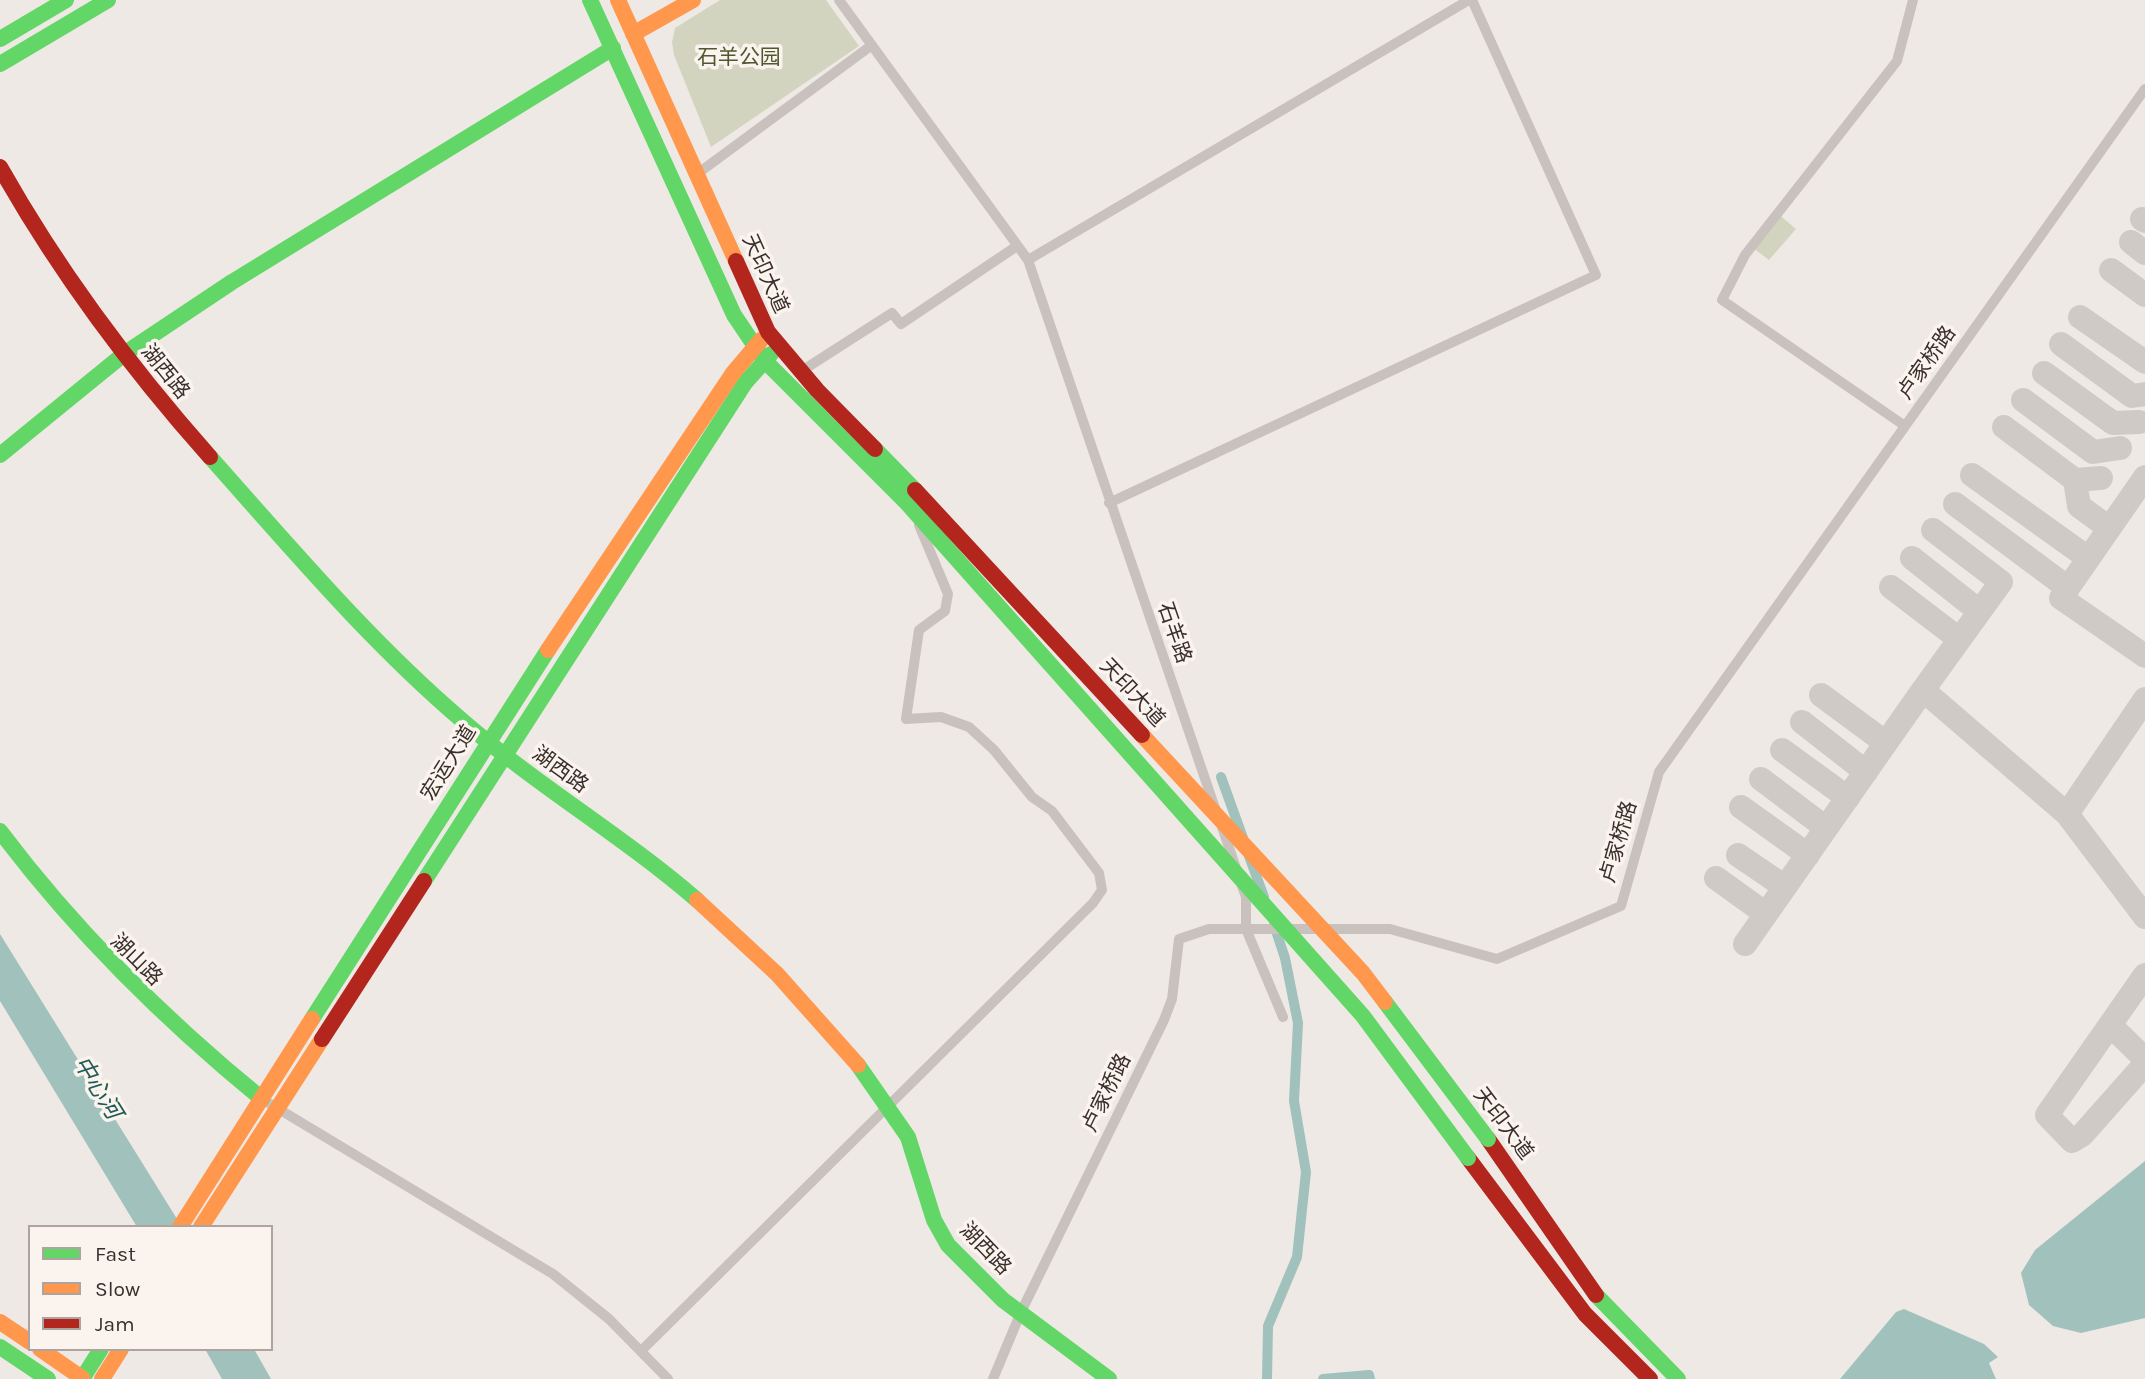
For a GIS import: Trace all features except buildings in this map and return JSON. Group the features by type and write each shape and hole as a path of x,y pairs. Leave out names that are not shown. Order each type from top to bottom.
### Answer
{"main road":[{"path":"0,39 66,0"},
{"path":"0,64 108,0"},
{"name":"天印大道","path":"590,0 734,315 765,361 910,496 1363,973 1488,1139 1602,1303 1678,1379"},
{"name":"天印大道","path":"618,0 773,339 1363,1016 1585,1314 1650,1379"},
{"path":"633,34 693,0"},
{"path":"0,454 124,354 232,282 613,48"},
{"name":"湖西路","path":"0,167 33,225 124,354 183,428 328,587 487,742 643,856 778,975 887,1105 920,1163 934,1223 949,1246 1021,1312 1109,1379"},
{"name":"宏运大道","path":"202,1225 269,1103 487,742 754,347 773,339"},
{"name":"宏运大道","path":"181,1225 269,1103 504,755 745,383 765,361 773,339"},
{"name":"湖山路","path":"0,831 99,953 183,1034 269,1103"},
{"path":"0,1322 28,1341"},
{"path":"0,1347 48,1379"},
{"path":"43,1351 82,1379 100,1351"},
{"path":"102,1379 120,1351"}],"street":[{"name":"石羊路","path":"839,0 1028,260 1246,897 1246,929 1283,1017"},
{"path":"1028,260 1470,0 1596,275 1109,503"},
{"path":"1905,426 1723,300 1745,255 1897,61 1913,0"},
{"path":"697,174 872,45"},
{"name":"卢家桥路","path":"993,1379 1021,1312 1164,1020 1172,999 1179,939 1209,929 1390,929 1497,959 1621,906 1659,772 2145,89"},
{"path":"800,372 892,313 901,324 1017,246"},
{"path":"640,1351 1093,903 1102,890 1099,873 1052,811 1032,797 994,750 969,727 941,717 906,719 919,630 944,611 948,594 910,496"},
{"path":"269,1103 553,1275 610,1319 668,1379"}],"green space":[{"name":"石羊公园","path":"720,0 826,0 859,46 711,147 674,55 672,42 675,28"},
{"path":"1776,212 1796,229 1769,260 1749,245"}],"water":[{"path":"0,934 181,1225 136,1225 0,1001"},
{"path":"2145,1161 2145,1318 2081,1333 2053,1326 2029,1305 2021,1273 2035,1250"},
{"path":"1904,1309 1984,1344 1998,1357 1989,1363 1996,1379 1840,1379 1896,1312"},
{"path":"206,1351 255,1351 271,1379 222,1379"}],"waterway":[{"path":"1221,777 1243,838"},
{"path":"1249,856 1264,897"},
{"path":"1267,1379 1268,1326 1297,1257 1306,1172 1294,1101 1298,1023 1285,958 1274,925"},
{"path":"1323,1379 1369,1375 1370,1379"}],"taxiway":[{"path":"2131,242 2145,253"},
{"path":"2111,270 2145,295"},
{"path":"2080,317 2145,362"},
{"path":"2061,344 2132,396 2145,394"},
{"path":"2044,373 2113,423 2139,422"},
{"path":"2023,400 2093,452 2120,448"},
{"path":"2004,427 2075,480 2101,478"},
{"path":"1972,475 2088,558"},
{"path":"2145,477 2061,598 2145,656"},
{"path":"2075,480 2079,506 2109,528"},
{"path":"1955,504 2068,588"},
{"path":"1933,530 2001,582 1923,690 2067,814"},
{"path":"1912,558 1979,611"},
{"path":"1891,587 1959,639"},
{"path":"1745,944 1923,690"},
{"path":"1821,695 1886,743"},
{"path":"2145,699 2067,814 2145,917"},
{"path":"1802,722 1866,772"},
{"path":"1782,750 1848,798"},
{"path":"1761,779 1826,828"},
{"path":"1741,807 1808,855"},
{"path":"1738,855 1785,887"},
{"path":"1716,878 1766,914"},
{"path":"2145,975 2047,1115 2072,1141 2082,1135 2145,1064"},
{"path":"2110,1025 2145,1059"}],"traffic: fast":[{"path":"0,39 66,0"},
{"path":"0,64 108,0"},
{"path":"590,0 734,315 765,361 905,501 915,490 875,449"},
{"path":"0,455 124,354 232,282 613,48"},
{"path":"424,881 745,383 771,354"},
{"path":"210,457 332,594 430,692 492,745 640,854 697,900"},
{"path":"905,501 1363,1016 1468,1158"},
{"path":"312,1019 548,650"},
{"path":"0,831 59,904 123,973 190,1038 262,1099"},
{"path":"1385,1002 1488,1139"},
{"path":"858,1065 908,1137 934,1220 948,1245 1003,1300 1109,1379"},
{"path":"1596,1295 1678,1379"},
{"path":"0,1347 48,1379"},
{"path":"82,1379 100,1351"}],"traffic: slow":[{"path":"618,0 736,261"},
{"path":"633,34 693,0"},
{"path":"548,650 733,373 761,340"},
{"path":"1142,735 1363,973 1385,1002"},
{"path":"697,900 777,974 858,1065"},
{"path":"181,1225 312,1019"},
{"path":"202,1225 322,1039"},
{"path":"0,1322 28,1341"},
{"path":"43,1351 82,1378"},
{"path":"102,1379 120,1351"}],"traffic: jam":[{"path":"0,167 46,244 97,318 210,457"},
{"path":"736,261 768,332 817,390 875,449"},
{"path":"915,490 1142,735"},
{"path":"322,1039 424,881"},
{"path":"1488,1139 1596,1295"},
{"path":"1468,1158 1585,1314 1650,1379"}],"water label":[{"name":"中心河","path":"97,1088"}]}
